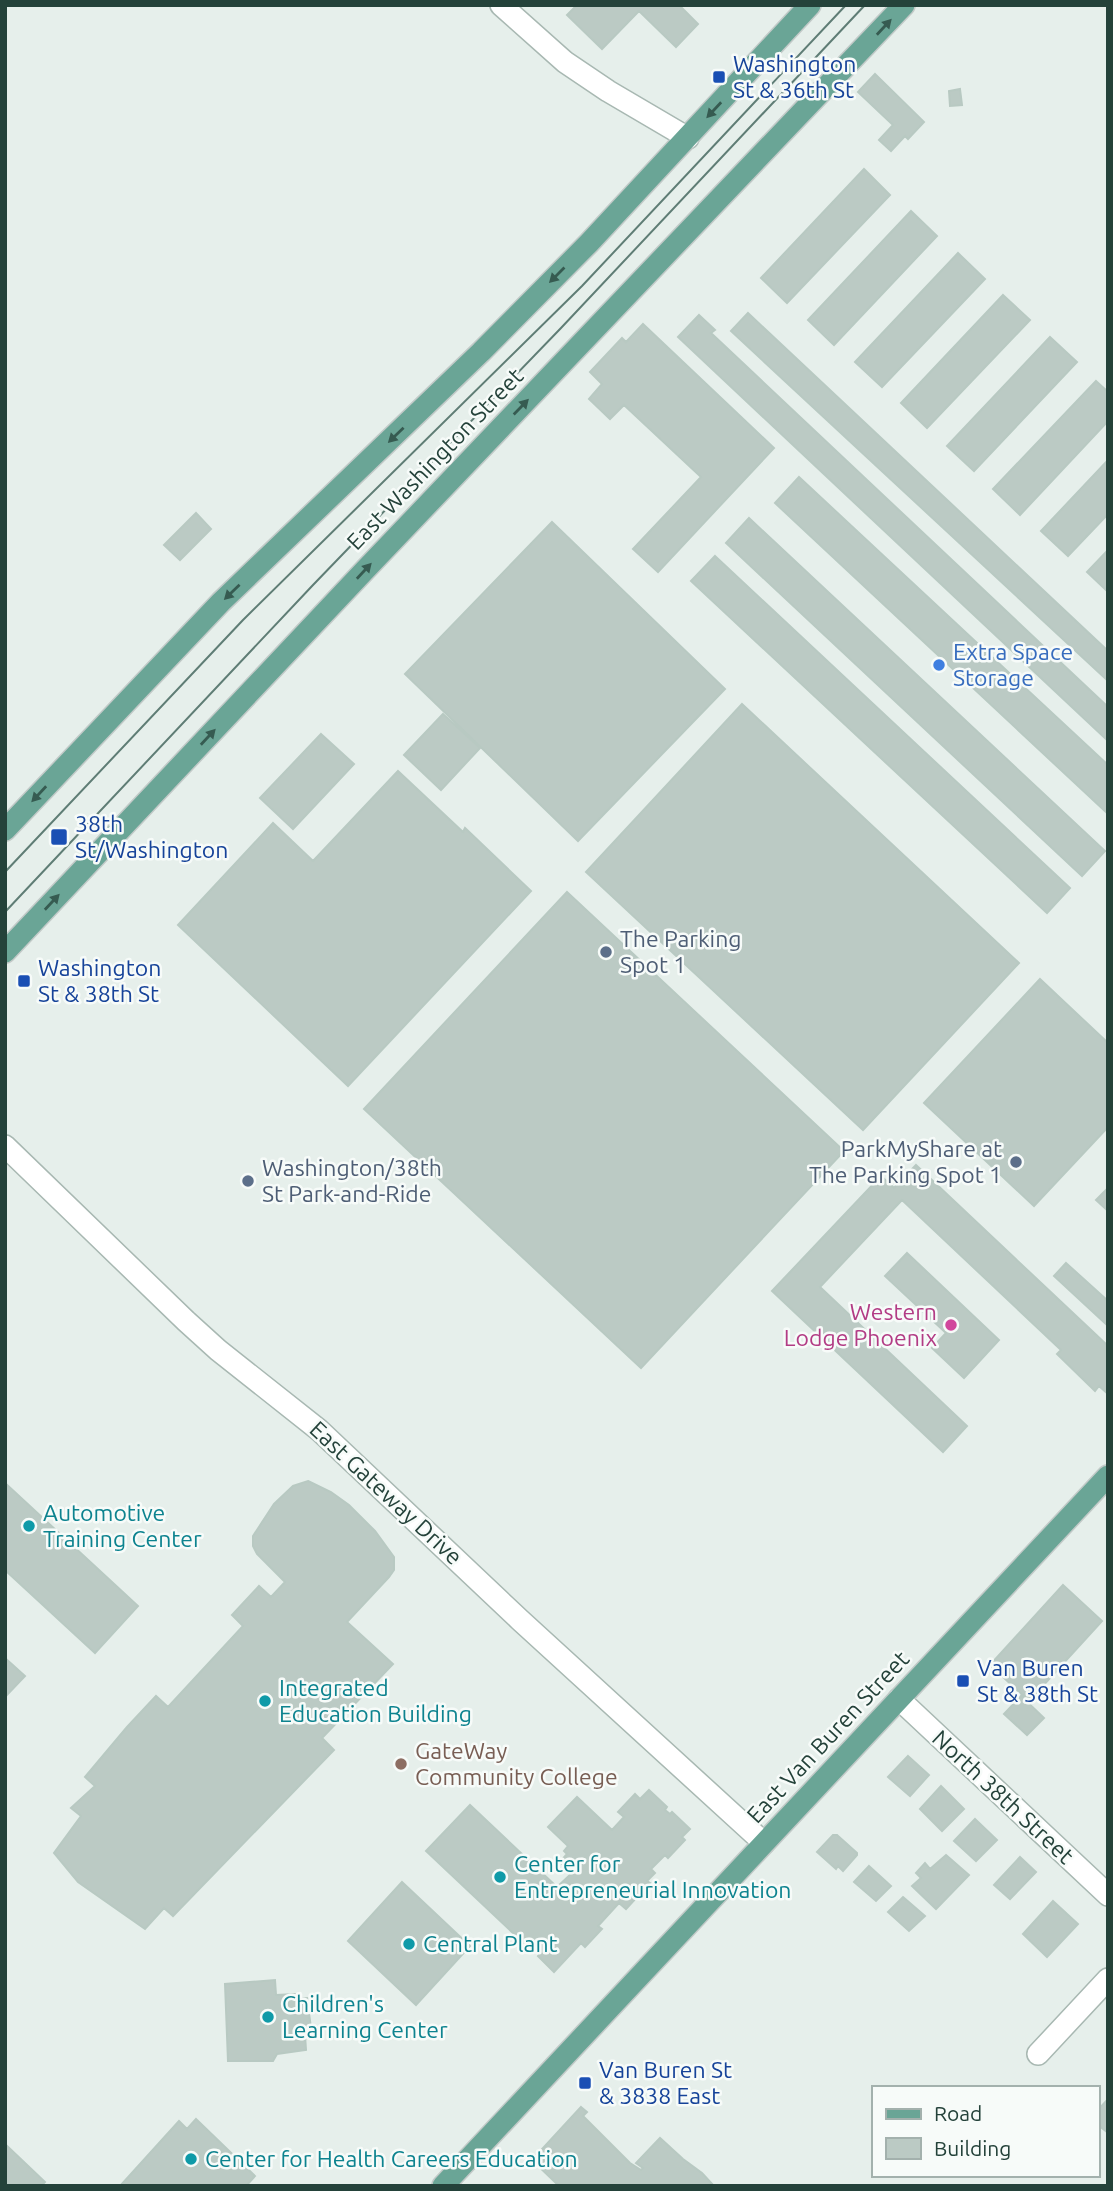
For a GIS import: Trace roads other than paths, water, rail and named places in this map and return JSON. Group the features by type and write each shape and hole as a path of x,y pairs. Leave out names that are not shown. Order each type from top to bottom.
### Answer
{"main road":[{"name":"East Washington Street","path":"5,830 221,603 481,352 589,243 810,5"},
{"name":"East Washington Street","path":"5,952 374,560 904,5"},
{"name":"East Van Buren Street","path":"443,2186 1108,1476"}],"street":[{"path":"501,5 565,62 688,138"},
{"name":"East Gateway Drive","path":"5,1146 186,1321 218,1350 319,1430 520,1620 764,1843"},
{"name":"North 38th Street","path":"899,1699 1108,1895"},
{"path":"1038,2054 1108,1979"}],"tram line":[{"path":"5,872 243,620 582,286 846,5"},
{"path":"5,912 865,5"}],"place":[{"name":"Washington St & 36th St","path":"719,77"},
{"name":"Extra Space Storage","path":"939,665"},
{"name":"38th St/Washington","path":"59,837"},
{"name":"The Parking Spot 1","path":"606,952"},
{"name":"Washington St & 38th St","path":"24,981"},
{"name":"ParkMyShare at The Parking Spot 1","path":"1016,1162"},
{"name":"Washington/38th St Park-and-Ride","path":"248,1181"},
{"name":"Western Lodge Phoenix","path":"951,1325"},
{"name":"Automotive Training Center","path":"29,1526"},
{"name":"Van Buren St & 38th St","path":"963,1681"},
{"name":"Integrated Education Building","path":"265,1701"},
{"name":"GateWay Community College","path":"401,1764"},
{"name":"Center for Entrepreneurial Innovation","path":"500,1877"},
{"name":"Central Plant","path":"409,1944"},
{"name":"Children's Learning Center","path":"268,2017"},
{"name":"Van Buren St & 3838 East","path":"585,2083"},
{"name":"Center for Health Careers Education","path":"191,2159"}]}
